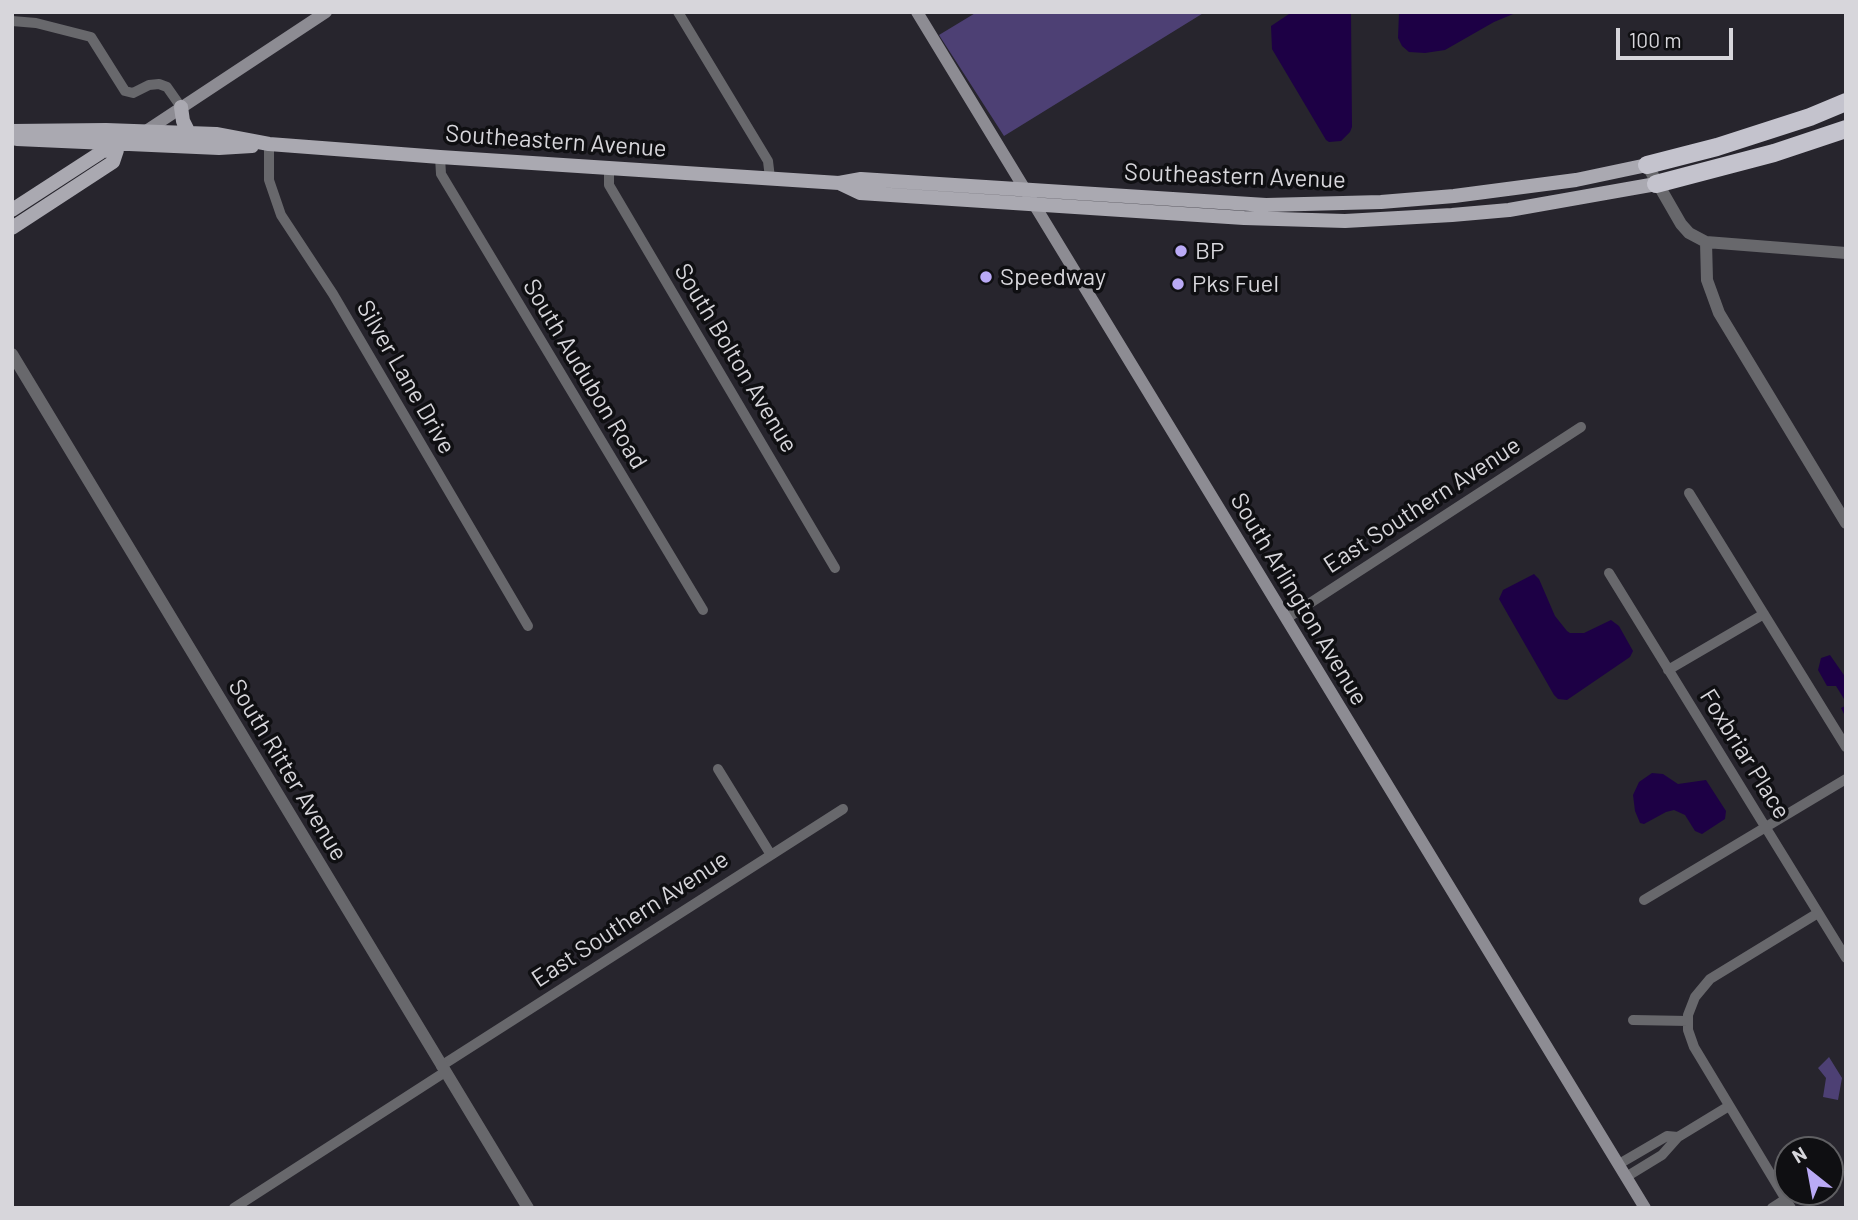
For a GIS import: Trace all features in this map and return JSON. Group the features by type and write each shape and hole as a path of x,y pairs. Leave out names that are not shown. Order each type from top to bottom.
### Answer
{"highway":[{"path":"1647,165 1717,147 1846,103"},
{"path":"1656,184 1755,159 1846,129"}],"main road":[{"path":"12,209 103,150 121,147 326,12"},
{"name":"South Arlington Avenue","path":"917,12 1645,1208"},
{"path":"181,107 183,121 189,133"},
{"name":"Southeastern Avenue","path":"12,131 216,134 269,145"},
{"name":"Southeastern Avenue","path":"12,139 121,147 219,148 269,145 839,183 861,179 1266,205 1423,199 1576,180 1647,165"},
{"path":"73,144 78,156 78,166"},
{"path":"12,228 113,162 121,147"},
{"name":"Southeastern Avenue","path":"839,183 860,193 1277,220 1383,219 1530,207 1656,184"}],"street":[{"path":"23,12 36,23"},
{"path":"678,12 768,161 770,178"},
{"path":"12,21 36,23 91,37 125,91 133,93 149,85 159,84 167,87 181,107"},
{"name":"Silver Lane Drive","path":"269,145 270,180 276,205 284,221 333,294 528,626"},
{"name":"South Audubon Road","path":"439,157 441,174 703,610"},
{"path":"1647,165 1681,224 1695,237 1706,242 1846,253"},
{"name":"South Bolton Avenue","path":"609,167 609,185 835,568"},
{"path":"1706,242 1707,280 1719,313 1846,523"},
{"name":"South Ritter Avenue","path":"12,354 528,1208"},
{"name":"East Southern Avenue","path":"1287,618 1581,427"},
{"path":"1689,493 1846,747"},
{"name":"Foxbriar Place","path":"1609,573 1846,958"},
{"path":"1668,670 1763,614"},
{"path":"718,769 771,855"},
{"path":"1644,900 1846,779"},
{"name":"East Southern Avenue","path":"234,1208 843,809"},
{"path":"1774,1178 1694,1047 1688,1021 1692,1001 1710,979 1818,913"},
{"path":"1633,1020 1688,1021"},
{"path":"1626,1177 1662,1155 1678,1137 1730,1106"},
{"path":"1619,1164 1667,1136 1678,1137"}],"shaded area":[{"path":"977,12 1205,12 1004,136 939,35"},
{"path":"1292,12 1351,12 1352,127 1341,141 1326,140 1272,49 1271,26"},
{"path":"1399,12 1518,12 1494,22 1445,50 1425,53 1409,52 1402,46 1398,38"},
{"path":"1534,574 1539,579 1555,616 1567,631 1584,633 1611,620 1619,626 1633,651 1630,657 1567,700 1558,699 1554,695 1499,599 1503,590"},
{"path":"1830,655 1846,678 1846,718 1841,708 1845,706 1844,699 1836,686 1827,686 1818,670 1821,658"},
{"path":"1652,773 1663,774 1678,784 1706,780 1726,811 1725,819 1702,834 1695,831 1685,815 1674,810 1644,824 1640,823 1633,795 1639,782"},
{"path":"1829,1057 1842,1078 1838,1100 1823,1097 1826,1078 1818,1068"}],"place":[{"name":"BP","path":"1181,251"},
{"name":"Speedway","path":"986,277"},
{"name":"Pks Fuel","path":"1178,284"}]}
